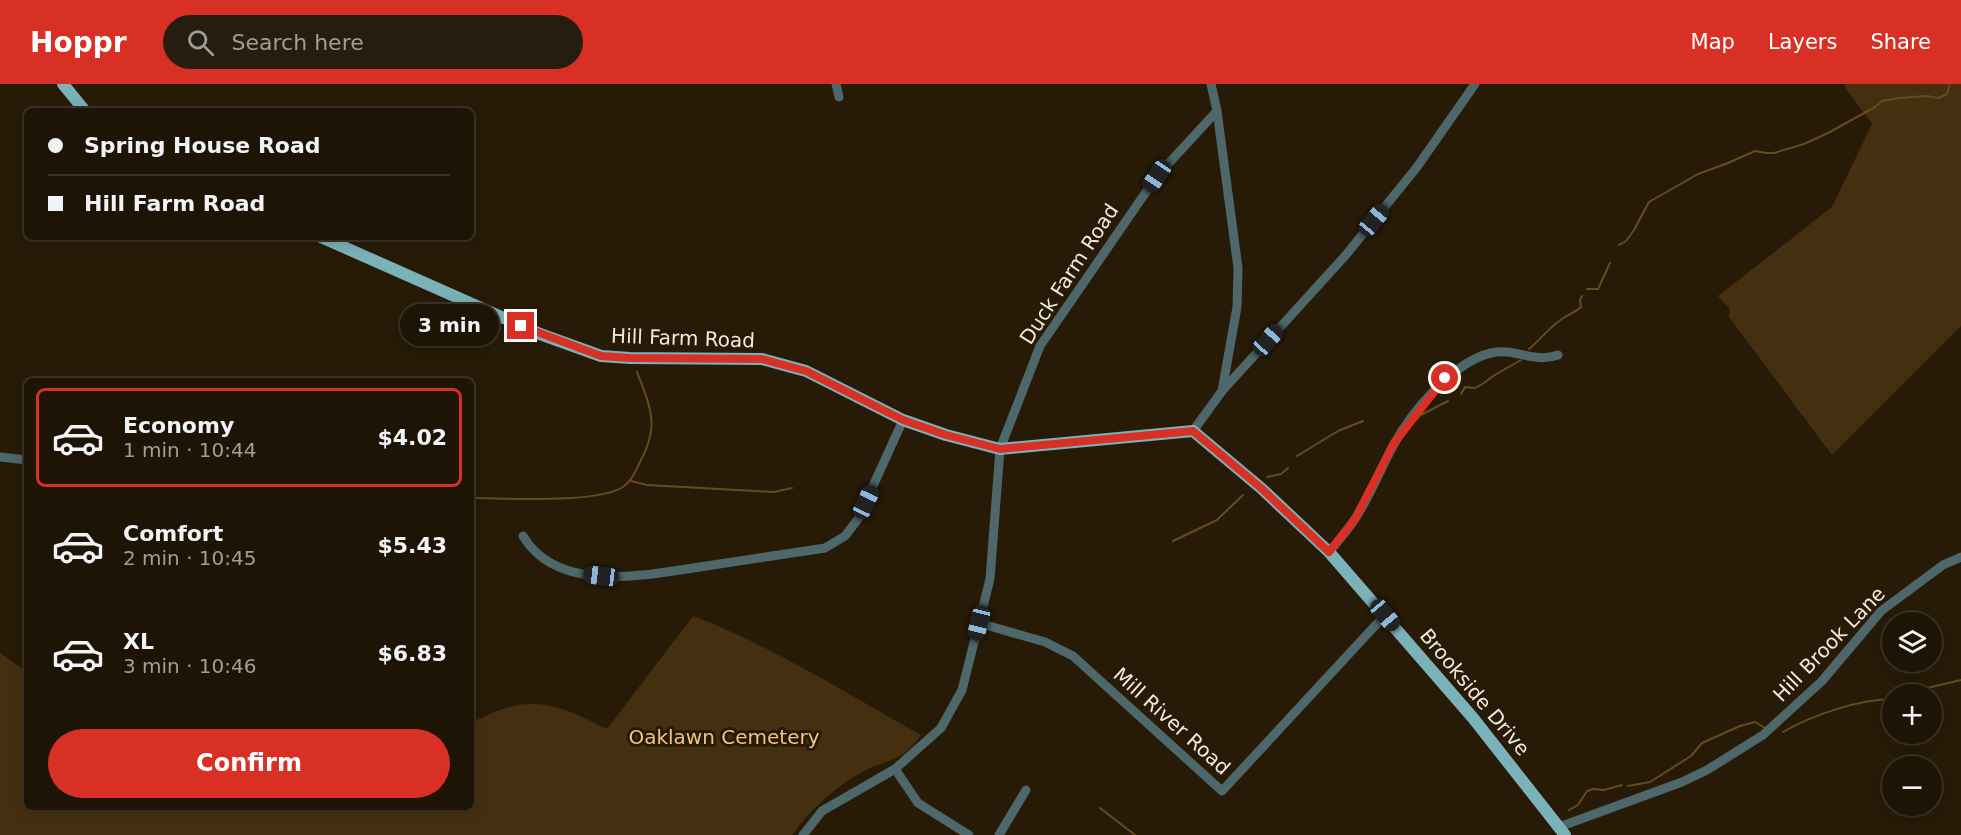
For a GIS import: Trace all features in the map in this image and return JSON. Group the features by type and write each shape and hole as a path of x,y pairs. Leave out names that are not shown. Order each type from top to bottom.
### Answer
{"main road":[{"path":"63,84 83,108"},
{"name":"Hill Farm Road","path":"328,240 540,334 601,356 762,359 806,371 903,420 946,435 1000,449 1193,431"},
{"name":"Brookside Drive","path":"1193,431 1261,488 1329,552 1473,718 1562,831"}],"street":[{"path":"836,84 839,97"},
{"path":"1211,84 1217,111 1238,268 1237,307 1222,391"},
{"path":"1193,431 1222,391 1360,238 1418,167 1475,84"},
{"name":"Duck Farm Road","path":"803,835 822,811 895,769 941,728 962,690 990,579 1000,449 1040,346 1157,176 1217,111"},
{"path":"1329,552 1355,519 1394,443 1445,378 1462,365 1491,352 1509,351 1542,360 1558,355"},
{"path":"523,536 530,549 562,569 619,578 825,549 845,536 858,519 903,420"},
{"path":"0,457 24,460"},
{"name":"Hill Brook Lane","path":"1562,831 1683,782 1707,770 1763,735 1822,681 1881,611 1943,565 1961,557"},
{"name":"Mill River Road","path":"979,623 1045,642 1073,656 1222,791 1385,615"},
{"path":"895,769 918,803 969,835"},
{"path":"999,835 1026,790"}],"green space":[{"path":"1846,84 1961,84 1961,326 1832,455 1729,317 1730,309 1718,296 1832,207 1872,124 1844,86"},
{"name":"Oaklawn Cemetery","path":"693,616 781,656 921,735 905,753 866,770 835,790 807,816 792,835 0,835 0,653 24,670 24,810 474,810 474,722 508,707 540,704 571,712 607,729"}],"waterway":[{"path":"1619,245 1626,241 1634,230 1649,202 1698,174 1755,151 1774,153 1804,144 1828,133 1882,101 1926,96 1939,98 1947,94 1950,84"},
{"path":"1587,289 1598,289 1610,263"},
{"path":"1529,349 1555,324 1581,307 1582,296"},
{"path":"1461,394 1465,387 1475,388 1521,360"},
{"path":"474,498 572,498 593,496 623,487 634,475 647,448 652,426 646,395 637,372"},
{"path":"1419,416 1448,401"},
{"path":"1297,456 1338,431 1363,421"},
{"path":"1267,477 1281,474 1288,468"},
{"path":"631,481 647,485 774,492 792,488"},
{"path":"1173,541 1217,520 1243,495"},
{"path":"1942,684 1961,680"},
{"path":"1783,732 1837,709 1882,700"},
{"path":"1628,786 1650,782 1691,756 1702,743 1740,726 1755,722 1765,728"},
{"path":"1569,810 1578,805 1587,791 1604,790 1622,785"},
{"path":"1100,808 1135,835"}],"route":[{"path":"521,326 601,356 762,359 806,371 903,420 946,435 1000,449 1193,431 1261,488 1329,552 1355,519 1394,443 1445,378"}]}
